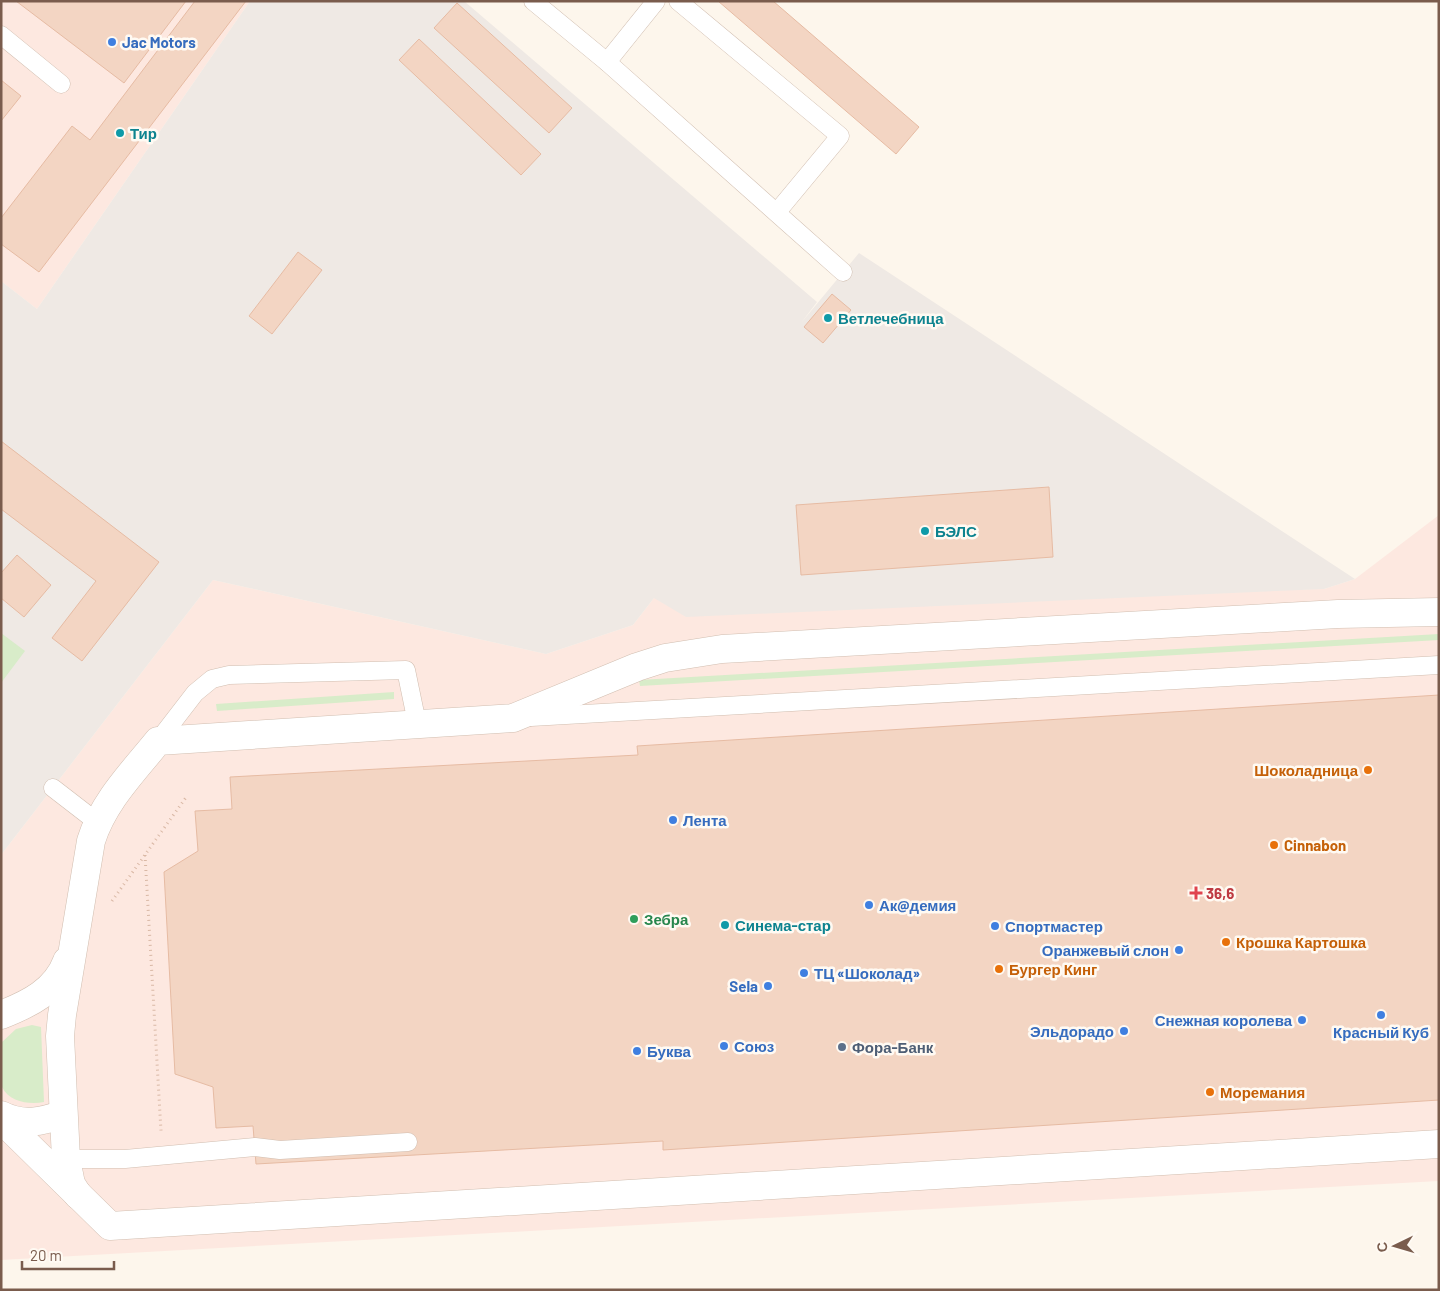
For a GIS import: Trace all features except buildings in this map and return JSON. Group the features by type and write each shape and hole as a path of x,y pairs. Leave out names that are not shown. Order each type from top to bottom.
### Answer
{"street":[{"path":"78,1195 71,1184 66,1159 63,1114 62,1015 91,841 96,822 105,807 158,741 513,718 637,667 665,658 722,649 1338,614 1439,612"},
{"path":"7,1013 34,1001 57,980 74,944"},
{"path":"7,1013 30,1006 62,1015"},
{"path":"1,1115 31,1123 48,1120 63,1114"},
{"path":"1,1119 110,1226 1439,1144"}],"lane":[{"path":"533,1 608,62 843,272"},
{"path":"608,62 656,1"},
{"path":"678,1 840,136 777,212"},
{"path":"1,35 61,84"},
{"path":"513,718 1439,665"},
{"path":"158,741 195,693 212,679 229,675 406,670 417,724"},
{"path":"53,788 96,822"},
{"path":"66,1159 126,1159 255,1147 280,1150 408,1142"}],"path":[{"path":"107,909 187,796"},
{"path":"145,855 162,1156"}],"shaded area":[{"path":"1,1 250,1 37,309 1,281"},
{"path":"250,1 464,1 817,302 801,323 859,253 1355,579 1324,589 686,617 654,598 633,625 546,654 213,580 1,855 1,281 37,309"},
{"path":"1439,515 1439,1181 1,1260 1,855 213,580 546,654 633,625 654,598 1324,589 1355,579"}],"green space":[{"path":"1,633 25,651 1,683"},
{"path":"1439,634 1439,640 640,686 639,680"},
{"path":"394,692 394,699 217,711 216,704"},
{"path":"32,1025 41,1027 44,1102 26,1103 10,1096 2,1087 1,1043 16,1029"}],"place":[{"name":"Jac Motors","path":"112,42"},
{"name":"Тир","path":"120,133"},
{"name":"Ветлечебница","path":"828,318"},
{"name":"БЭЛС","path":"925,531"},
{"name":"Шоколадница","path":"1368,770"},
{"name":"Лента","path":"673,820"},
{"name":"Cinnabon","path":"1274,845"},
{"name":"36,6","path":"1196,893"},
{"name":"Ак@демия","path":"869,905"},
{"name":"Зебра","path":"634,919"},
{"name":"Синема-стар","path":"725,925"},
{"name":"Спортмастер","path":"995,926"},
{"name":"Крошка Картошка","path":"1226,942"},
{"name":"Оранжевый слон","path":"1179,950"},
{"name":"Бургер Кинг","path":"999,969"},
{"name":"ТЦ «Шоколад»","path":"804,973"},
{"name":"Sela","path":"768,986"},
{"name":"Красный Куб","path":"1381,1015"},
{"name":"Снежная королева","path":"1302,1020"},
{"name":"Эльдорадо","path":"1124,1031"},
{"name":"Союз","path":"724,1046"},
{"name":"Фора-Банк","path":"842,1047"},
{"name":"Буква","path":"637,1051"},
{"name":"Моремания","path":"1210,1092"}]}
